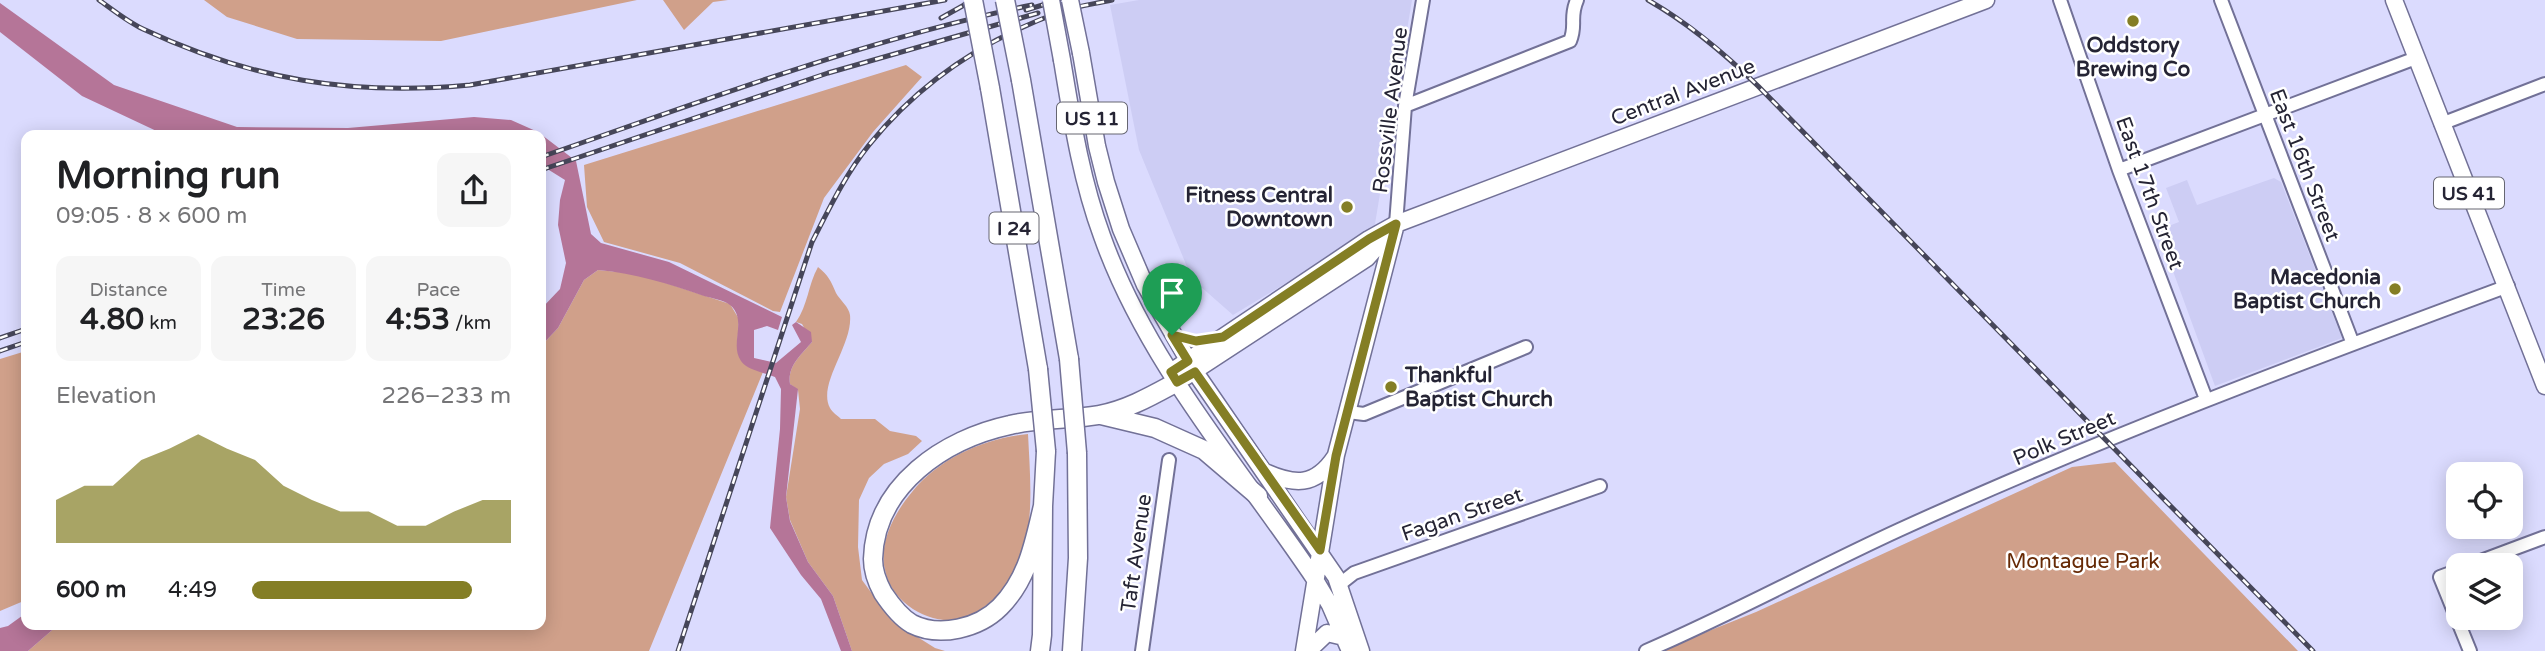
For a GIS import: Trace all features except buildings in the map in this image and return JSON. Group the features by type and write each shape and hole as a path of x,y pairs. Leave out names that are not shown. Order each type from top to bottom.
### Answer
{"highway":[{"name":"I 24","path":"973,0 1038,369 1046,451 1040,651"},
{"name":"I 24","path":"1005,0 1069,359 1077,453 1079,558 1072,651"},
{"path":"1043,506 1032,551 1020,582 999,608 962,629 939,630 913,624 892,607 876,580 873,559 877,530 889,502 905,480 926,462 954,445 1011,425 1101,415 1149,398 1174,377"},
{"path":"1101,415 1155,428 1204,450 1258,496"}],"main road":[{"name":"US 11","path":"1051,0 1082,173 1102,237 1129,299 1174,377 1314,578 1347,644"},
{"name":"US 11","path":"1070,0 1097,146 1121,229 1145,285 1191,366 1320,550 1340,584 1361,651"},
{"name":"Central Avenue","path":"1191,366 1223,337 1369,239 1396,224 1986,0"},
{"name":"US 41","path":"2394,0 2441,124 2508,286 2540,355 2545,386"},
{"name":"Central Avenue","path":"1174,377 1367,258 1396,224"},
{"path":"1306,651 1314,578 1336,456 1396,224"},
{"path":"1172,335 1196,341 1223,337"},
{"path":"1265,472 1296,483 1315,477 1328,467 1336,456"},
{"path":"1306,651 1327,633 1347,644"}],"street":[{"name":"Rossville Avenue","path":"1396,224 1405,106 1423,0"},
{"path":"1405,106 1570,41 1574,31 1571,13 1577,0"},
{"name":"East 17th Street","path":"2060,0 2119,170 2206,399"},
{"name":"East 16th Street","path":"2221,0 2353,344"},
{"path":"2119,170 2416,58"},
{"path":"2441,124 2545,84"},
{"name":"Polk Street","path":"1646,651 1899,530 2206,399 2508,286"},
{"path":"1348,412 1364,414 1527,347"},
{"name":"Taft Avenue","path":"1142,651 1169,460"},
{"name":"Fagan Street","path":"1340,584 1354,573 1600,486"},
{"path":"2502,553 2545,537"},
{"path":"2446,575 2440,577 2446,592"},
{"path":"2461,630 2470,651"}],"shaded area":[{"path":"1139,0 1412,0 1374,230 1233,315 1192,279 1139,150 1110,5"},
{"path":"0,3 114,85 237,127 348,128 474,117 511,120 534,130 154,130 82,96 0,32"},
{"path":"546,138 576,161 591,234 601,243 669,262 782,317 778,330 767,326 754,330 754,358 776,363 801,342 792,325 796,322 811,332 812,342 796,361 790,378 790,384 798,389 786,497 790,521 808,562 833,596 852,651 841,651 821,599 801,575 770,528 780,429 781,389 775,377 752,369 741,361 737,347 738,318 730,305 652,280 598,270 584,280 558,328 546,341 546,304 560,289 566,263 558,225 565,180 546,168"},
{"path":"2274,178 2281,182 2342,338 2215,386 2158,230 2179,222 2166,188 2187,180 2197,205"},
{"path":"21,617 21,630 52,630 28,651 0,651 0,628"}],"green space":[{"path":"204,0 637,0 441,41 297,39 227,17"},
{"path":"663,0 728,0 713,2 684,30"},
{"path":"906,65 922,77 873,132 824,198 780,312 773,311 680,263 604,242 587,207 584,165"},
{"path":"818,267 829,278 850,315 846,339 828,388 830,408 841,419 875,419 890,431 916,436 922,441 908,454 884,464 869,478 859,500 858,547 862,580 892,621 935,648 945,651 852,651 833,596 808,562 790,520 786,497 800,409 798,390 790,384 790,378 796,361 812,342 802,324 796,322"},
{"path":"598,270 628,273 730,304 739,319 737,348 747,366 763,372 649,651 28,651 52,630 546,630 546,341 558,328 584,280"},
{"path":"21,353 21,602 0,611 0,359"},
{"path":"1028,434 1029,525 1023,555 1012,579 994,599 968,617 942,620 916,611 896,594 889,583 883,560 889,528 900,509 923,480 949,460 980,445"},
{"name":"Montague Park","path":"2115,462 2298,651 1659,651 1756,612 2072,467"}],"railway":[{"path":"99,0 143,29 223,61 303,80 384,88 470,85 945,0"},
{"path":"941,18 973,0"},
{"path":"1026,10 1059,0"},
{"path":"678,651 812,242 852,168 888,123 909,102 955,65 1032,23 1066,10 1112,0"},
{"path":"1648,0 1706,40 1758,86 2313,651"},
{"path":"546,155 845,54 969,19 1032,5"},
{"path":"546,168 828,73 1038,13"},
{"path":"0,338 21,331"},
{"path":"0,351 21,344"}],"place":[{"name":"Oddstory Brewing Co","path":"2133,21"},
{"name":"Fitness Central Downtown","path":"1347,207"},
{"name":"Macedonia Baptist Church","path":"2395,289"},
{"name":"Thankful Baptist Church","path":"1391,387"}],"route":[{"path":"1396,224 1336,456 1320,550 1195,372 1177,382 1171,372 1188,361 1172,335 1196,341 1223,337 1369,239 1396,224"}]}
